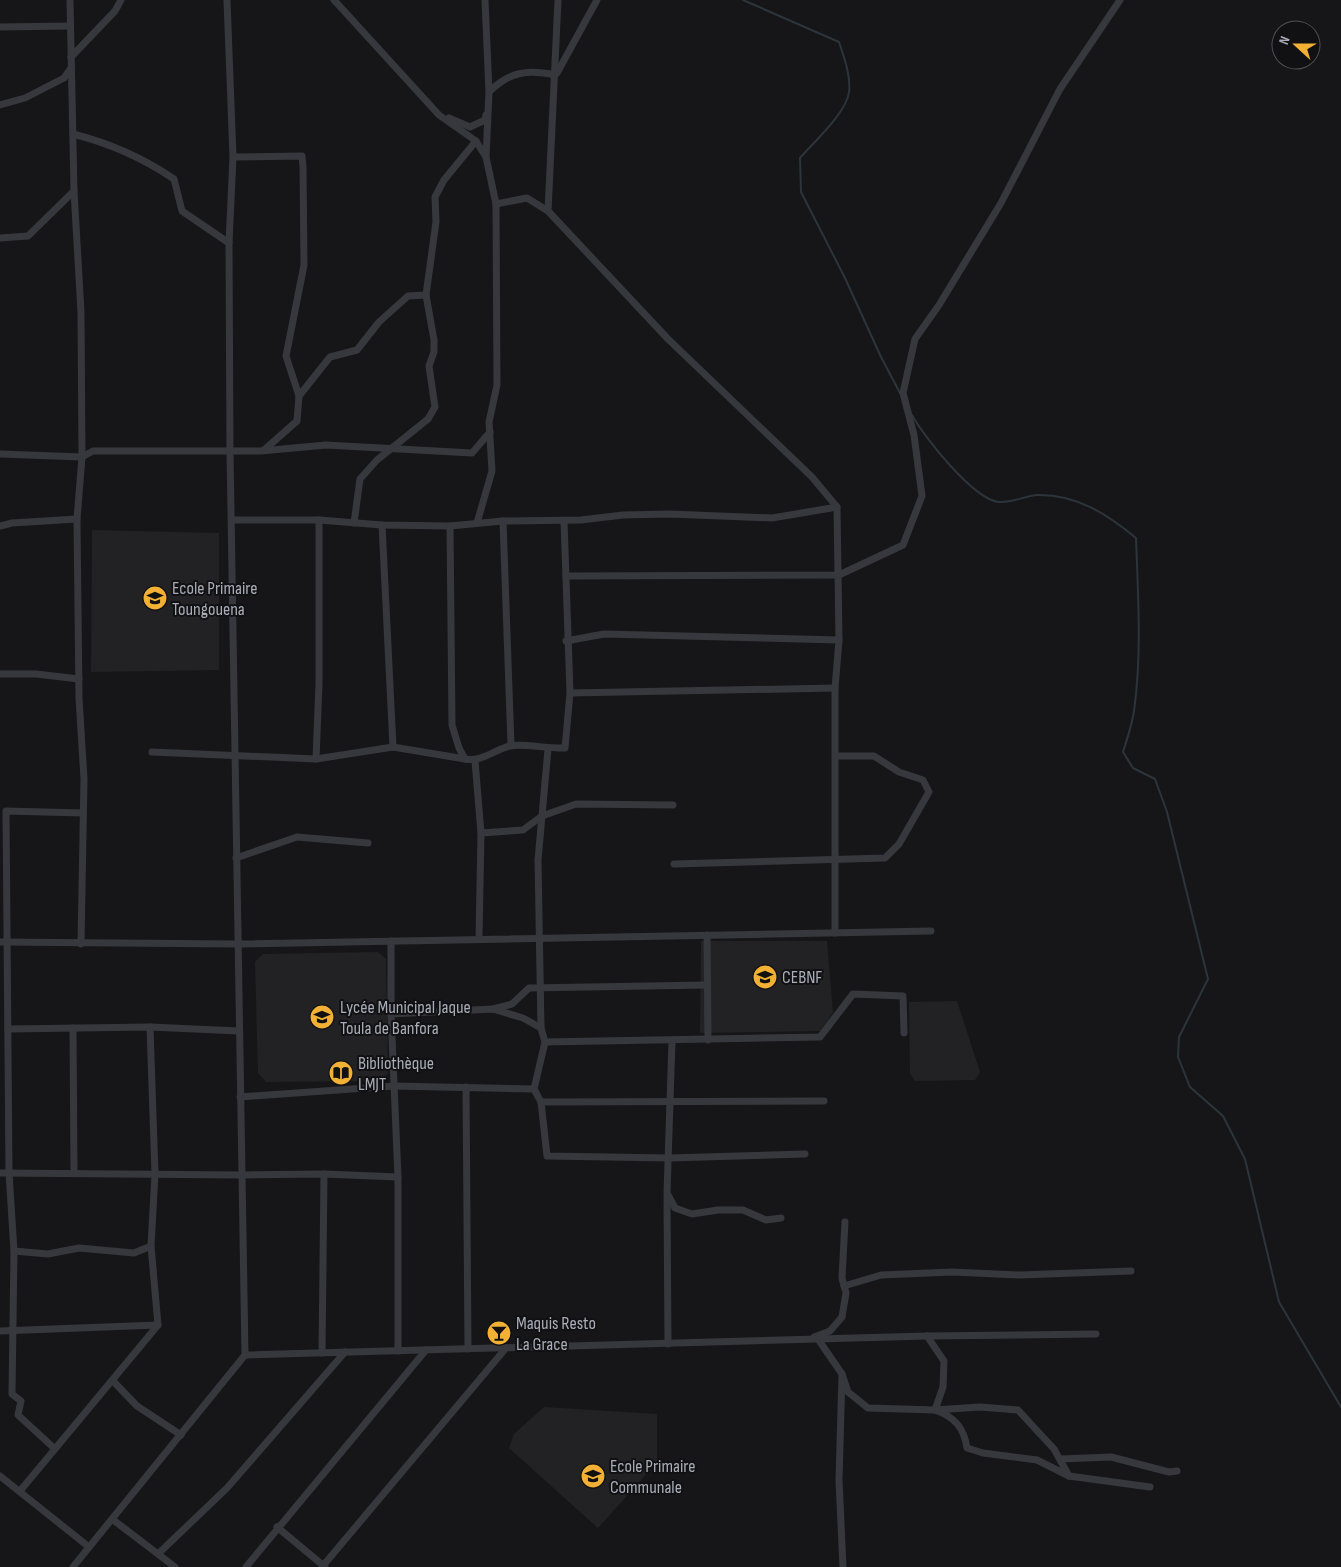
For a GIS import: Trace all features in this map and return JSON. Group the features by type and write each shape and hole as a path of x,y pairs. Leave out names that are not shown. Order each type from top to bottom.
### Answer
{"street":[{"path":"70,0 74,190 81,312 82,457 77,519 83,813 81,944"},
{"path":"71,57 115,10 121,0"},
{"path":"73,1567 245,1355 230,452 229,243 233,157 226,0"},
{"path":"334,0 439,115 476,141 486,156"},
{"path":"477,523 492,470 489,422 497,386 496,204 486,156 488,92 485,0"},
{"path":"548,211 558,0"},
{"path":"555,75 597,0"},
{"path":"566,576 839,575 903,545 922,496 914,435 903,393 915,339 939,306 1001,203 1060,89 1120,0"},
{"path":"0,27 70,26"},
{"path":"0,105 25,98 64,78 71,67"},
{"path":"488,92 508,76 538,71 555,75"},
{"path":"439,115 470,127 485,120 487,112"},
{"path":"73,134 98,140 149,162 174,179 182,211 229,243"},
{"path":"354,524 360,480 377,460 428,419 435,407 429,366 434,352 434,340 426,295 436,222 434,197 444,180 476,141"},
{"path":"233,157 302,156 304,265 286,356 299,396 297,421 264,450"},
{"path":"0,238 28,236 74,190"},
{"path":"496,204 526,198 548,211 668,339 812,477 837,507 839,640 835,688 835,933"},
{"path":"299,396 330,357 357,350 379,322 408,296 426,295"},
{"path":"0,454 82,457 93,451 230,452 326,445 472,452 490,432"},
{"path":"232,520 319,520 354,524 450,526 503,521 564,520 623,515 670,514 772,518 837,507"},
{"path":"0,526 12,523 77,519"},
{"path":"316,759 319,684 319,520"},
{"path":"152,752 316,759 393,747 475,761 511,745 548,749 565,748 570,692 566,641 564,520"},
{"path":"503,521 511,745"},
{"path":"382,525 393,747"},
{"path":"450,526 452,726 459,748 465,759"},
{"path":"566,641 604,634 839,640"},
{"path":"0,674 36,674 79,680"},
{"path":"570,692 835,688"},
{"path":"548,749 538,860 541,1028 545,1042 534,1089 541,1102 547,1156 669,1158 805,1154"},
{"path":"674,864 885,858 899,844 929,792 923,780 899,772 874,756 836,756"},
{"path":"475,761 481,833 480,938"},
{"path":"481,833 522,830 542,816 576,804 673,805"},
{"path":"55,1450 18,1415 21,1402 12,1394 14,1251 9,1173 6,812 83,813"},
{"path":"236,858 297,837 368,843"},
{"path":"0,942 237,944 931,931"},
{"path":"706,935 708,1040"},
{"path":"391,941 391,1014 398,1177 398,1351"},
{"path":"391,1014 493,1009 512,1004 529,988 707,985"},
{"path":"545,1042 820,1037 853,994 903,996 904,1033"},
{"path":"493,1009 523,1018 541,1028"},
{"path":"8,1028 150,1027 239,1031"},
{"path":"20,1491 158,1326 152,1246 155,1174 150,1027"},
{"path":"73,1028 74,1173"},
{"path":"668,1344 667,1193 672,1041"},
{"path":"240,1097 394,1086 534,1089"},
{"path":"466,1087 468,1349"},
{"path":"541,1102 824,1101"},
{"path":"0,1173 324,1174 398,1177"},
{"path":"322,1353 324,1174"},
{"path":"667,1193 675,1208 692,1214 718,1210 743,1210 766,1220 781,1218"},
{"path":"808,1340 830,1331 842,1317 846,1293 842,1278 845,1222"},
{"path":"14,1251 48,1254 79,1248 134,1253 152,1246"},
{"path":"844,1286 881,1275 952,1272 1020,1275 1131,1271"},
{"path":"0,1331 158,1326"},
{"path":"245,1355 927,1336 1096,1334"},
{"path":"927,1336 944,1361 943,1387 935,1410"},
{"path":"818,1339 842,1374 848,1392 868,1408 1018,1410 1054,1449 1069,1476"},
{"path":"278,1527 323,1566 506,1348"},
{"path":"246,1567 426,1350"},
{"path":"159,1553 227,1488 345,1352"},
{"path":"842,1374 839,1480 843,1567"},
{"path":"113,1381 138,1406 181,1435"},
{"path":"935,1410 944,1413 960,1426 966,1438 967,1448 983,1454 1037,1460 1069,1476 1150,1487"},
{"path":"1060,1459 1111,1457 1168,1472 1177,1471"},
{"path":"0,1476 89,1547"},
{"path":"112,1519 176,1567"}],"shaded area":[{"name":"Ecole Primaire Toungouena","path":"92,530 219,533 219,670 91,672"},
{"name":"CEBNF","path":"701,941 827,941 833,1013 820,1031 700,1033"},
{"name":"Lycée Municipal Jaque Toula de Banfora","path":"378,952 386,959 388,1073 380,1081 266,1082 258,1073 255,962 263,954"},
{"path":"957,1001 980,1072 975,1080 915,1081 910,1074 909,1002"},
{"name":"Ecole Primaire Communale","path":"544,1407 657,1414 657,1462 598,1528 509,1448 514,1434"}],"waterway":[{"path":"743,0 839,42 848,73 849,92 847,100 836,118 800,158 801,192 900,393"},
{"path":"912,415 938,452 977,491 989,499 1004,502 1037,495 1065,498 1090,507 1114,521 1136,538 1139,624 1138,668 1133,716 1123,752 1133,768 1155,779 1167,812 1208,979 1179,1037 1178,1057 1190,1087 1223,1116 1245,1159 1279,1302 1341,1407"}],"place":[{"name":"Ecole Primaire Toungouena","path":"155,598"},
{"name":"CEBNF","path":"765,977"},
{"name":"Lycée Municipal Jaque Toula de Banfora","path":"322,1017"},
{"name":"Bibliothèque LMJT","path":"341,1073"},
{"name":"Maquis Resto La Grace","path":"499,1333"},
{"name":"Ecole Primaire Communale","path":"593,1476"}]}
